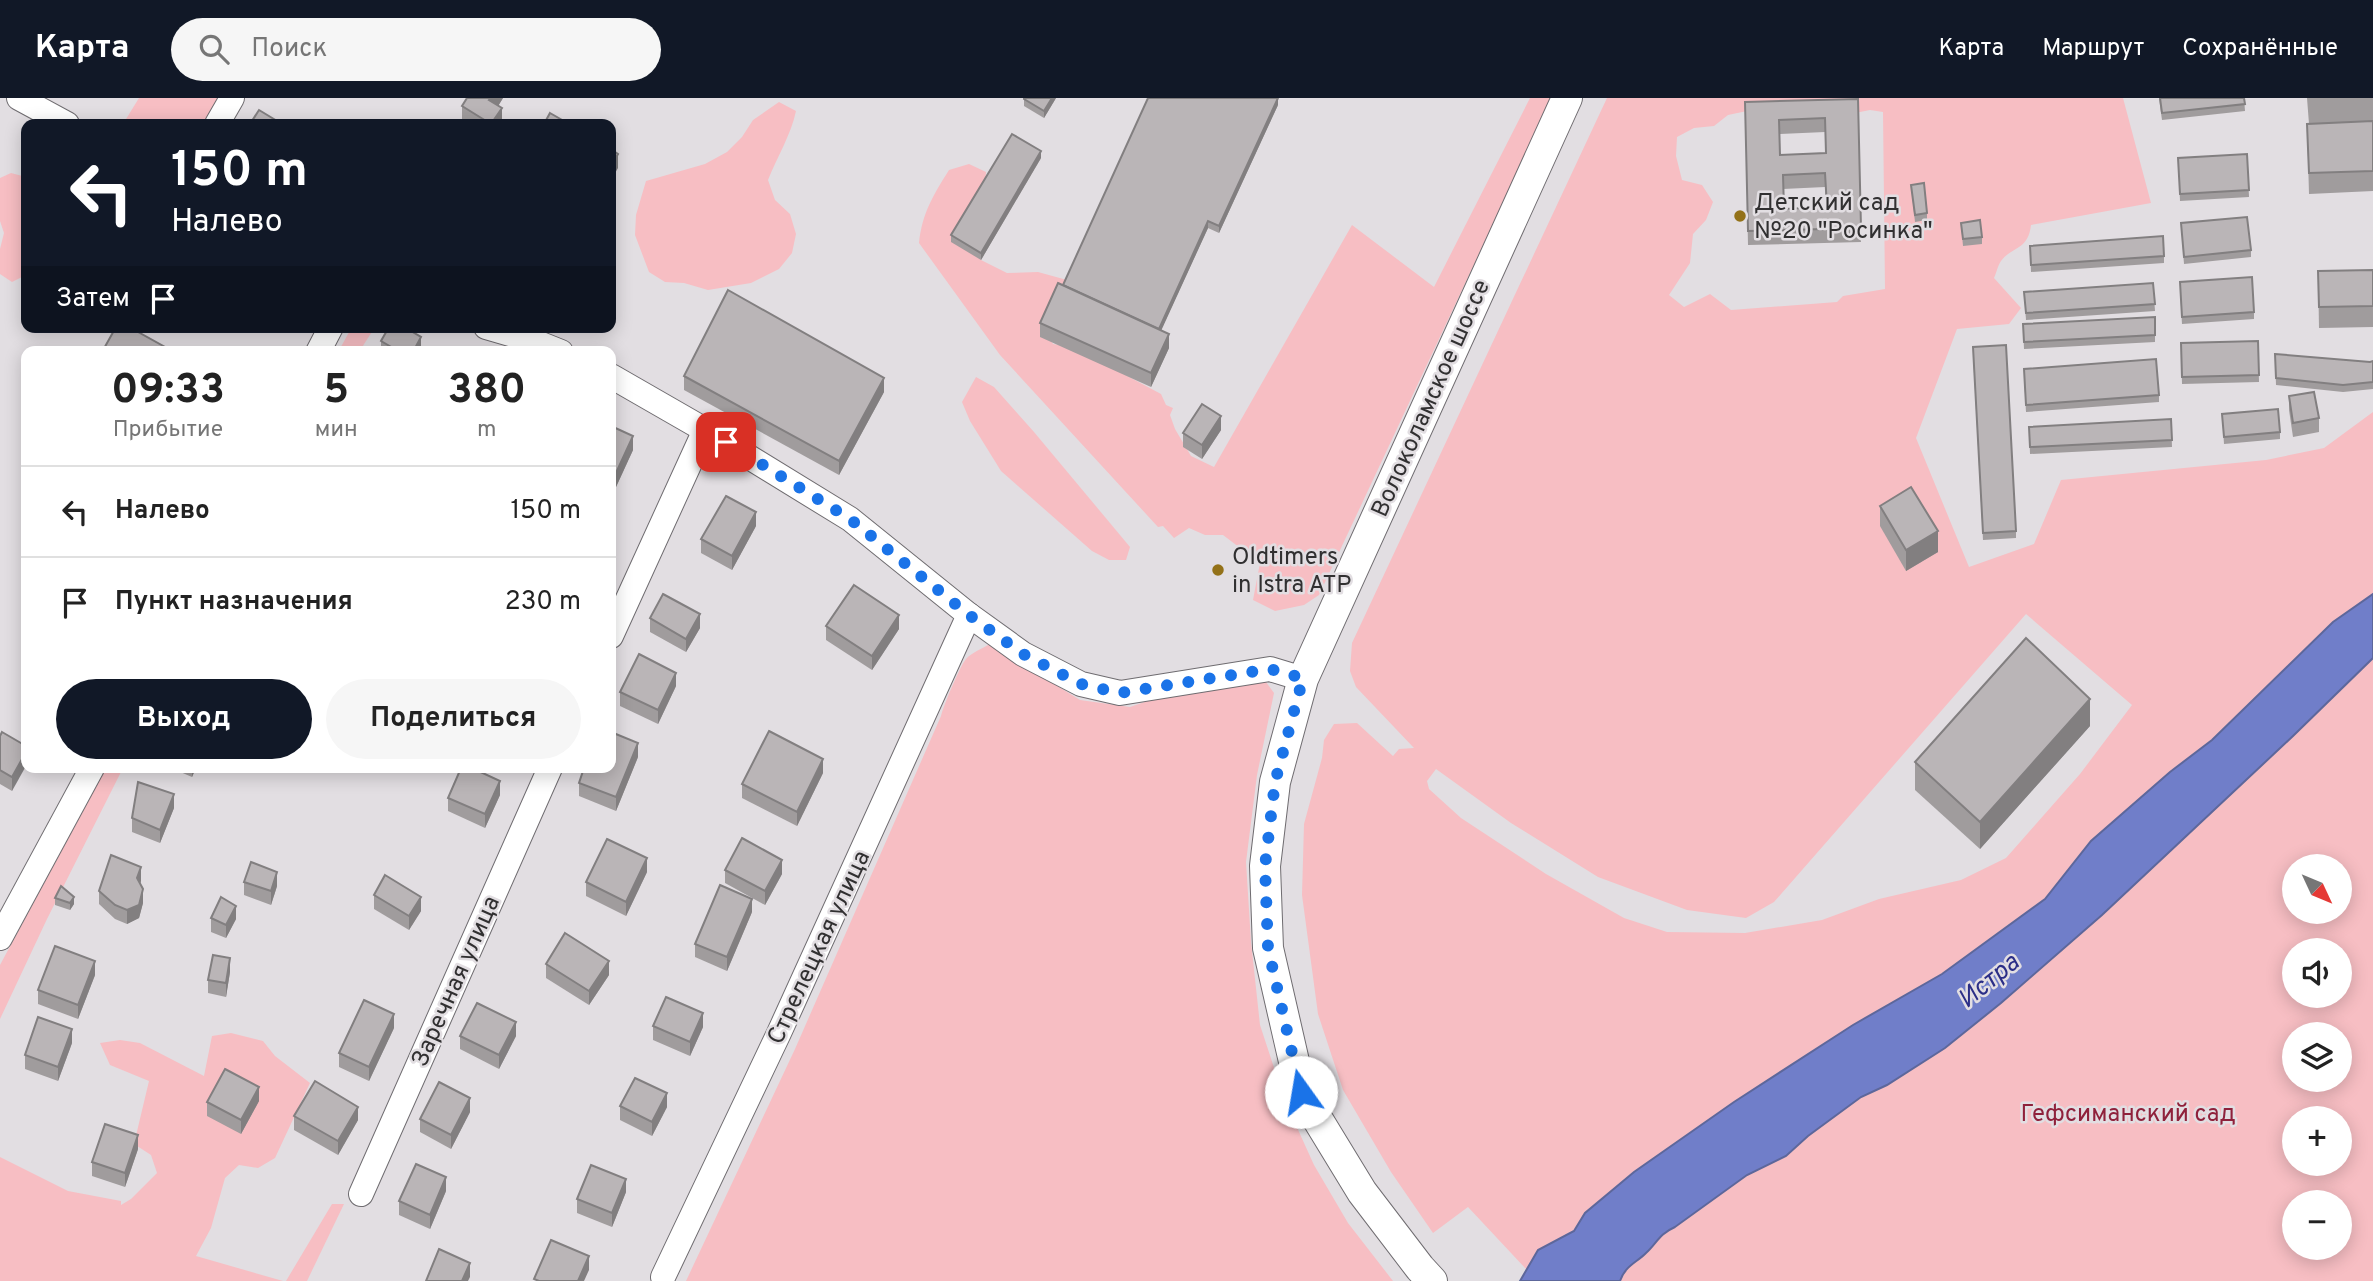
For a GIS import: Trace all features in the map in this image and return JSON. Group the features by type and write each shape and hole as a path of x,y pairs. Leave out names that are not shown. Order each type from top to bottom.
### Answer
{"main road":[{"name":"Волоколамское шоссе","path":"1426,1275 1362,1192 1301,1092 1268,948 1265,866 1275,782 1303,678 1567,98"}],"street":[{"path":"19,98 57,119"},
{"path":"220,119 232,98"},
{"path":"507,333 546,346"},
{"path":"616,379 850,519 969,615 1023,654 1081,684 1119,693 1270,669 1303,678"},
{"path":"616,625 705,430"},
{"name":"Стрелецкая улица","path":"663,1277 779,1033 969,615"},
{"path":"0,938 89,773"},
{"name":"Заречная улица","path":"361,1194 548,773"}],"green space":[{"path":"139,98 224,98 212,119 126,119"},
{"path":"1530,98 1552,98 1319,595 1304,605 1275,611 1253,600 1260,563 1223,535 1205,535 1189,528 1174,538 1163,526 1158,527 1000,355 919,243 926,213 949,170 969,164 986,172 981,260 1007,273 1038,272 1067,280 1046,331 1053,344 1073,347 1161,394 1166,405 1173,408 1170,415 1175,429 1191,456 1214,467 1352,225 1434,287"},
{"path":"1607,98 2123,98 2151,203 2031,225 2027,239 2005,256 1994,278 2021,308 2009,324 1957,329 1916,438 1969,567 2034,544 2061,480 2266,460 2324,448 2373,412 2373,594 2333,622 2212,740 2170,772 2091,841 2045,899 1942,974 1853,1025 1734,1102 1634,1172 1586,1213 1574,1231 1538,1250 1527,1270 1468,1207 1433,1233 1391,1172 1343,1090 1318,1014 1302,895 1304,824 1322,758 1324,740 1334,724 1357,723 1393,756 1399,749 1414,748 1356,687 1350,671 1352,643","holes":["1870,110 1883,112 1885,289 1843,296 1837,302 1731,310 1710,294 1684,307 1669,295 1690,263 1693,234 1706,220 1713,202 1702,185 1682,180 1676,156 1677,137 1694,128 1714,126 1728,115 1747,111 1850,114","2026,614 2132,705 2080,774 2006,858 1961,880 1879,899 1822,920 1745,933 1667,932 1624,918 1546,874 1461,818 1429,789 1427,781 1436,769 1511,823 1598,877 1687,910 1746,918 1774,902"]},
{"path":"779,102 796,111 768,180 775,200 790,214 796,234 792,253 779,269 751,283 708,290 684,283 665,282 649,272 635,235 636,215 646,181 705,164 727,152 742,137 753,120"},
{"path":"11,173 21,176 21,278 12,282 0,274 0,249 4,233 0,221 0,178"},
{"path":"349,333 371,333 363,346 341,346"},
{"path":"976,377 994,387 1130,547 1126,560 1109,560 1092,551 1001,471 970,421 962,402"},
{"path":"990,644 1080,700 1130,707 1230,673 1258,671 1274,693 1257,775 1246,862 1260,1025 1285,1101 1314,1165 1348,1223 1393,1281 686,1281 795,1049 963,663"},
{"name":"Гефсиманский сад","path":"2373,658 2373,1281 1620,1281 1628,1268 1665,1233 1747,1175 1786,1156 1808,1136 1861,1097 1887,1085 2001,1003 2102,915"},
{"path":"103,773 120,773 0,1019 0,965"},
{"path":"231,1033 263,1041 275,1056 310,1083 275,1158 258,1168 239,1165 225,1178 211,1228 196,1256 283,1281 0,1281 0,1157 68,1191 121,1201 121,1205 131,1199 157,1173 151,1155 134,1144 149,1081 110,1065 100,1043 120,1040 140,1043 204,1076 212,1036"},
{"path":"332,1204 344,1204 307,1281 286,1281"}],"water":[{"name":"Истра","path":"2373,594 2373,658 2102,915 2001,1003 1945,1048 1887,1085 1861,1097 1808,1136 1786,1156 1747,1175 1665,1233 1628,1268 1620,1281 1520,1281 1538,1250 1574,1231 1585,1213 1634,1172 1734,1102 1853,1025 1942,974 2045,899 2091,841 2170,772 2212,740 2333,622"}],"building":[{"path":"467,98 491,98 489,100 502,108 494,119 483,119 462,106"},
{"path":"1024,98 1052,98 1044,111"},
{"path":"1148,98 1278,98 1219,226 1208,221 1159,329 1063,285"},
{"path":"2160,98 2244,98 2245,104 2162,113"},
{"path":"1858,99 1861,228 1748,231 1745,102","holes":["1825,118 1826,153 1780,155 1779,120","1825,173 1827,207 1784,209 1783,175"]},
{"path":"259,110 274,119 253,119"},
{"path":"550,113 560,119 547,119"},
{"path":"2373,121 2373,171 2309,173 2307,124"},
{"path":"1012,134 1041,151 981,253 951,235"},
{"path":"2247,154 2249,190 2180,194 2178,158"},
{"path":"1924,183 1927,213 1915,215 1911,185"},
{"path":"2247,217 2251,250 2184,257 2181,223"},
{"path":"1980,220 1982,237 1963,239 1961,223"},
{"path":"2163,236 2164,256 2031,265 2030,246"},
{"path":"2373,270 2373,306 2319,307 2318,271"},
{"path":"2252,277 2254,312 2182,317 2180,282"},
{"path":"1058,283 1169,334 1151,373 1040,323"},
{"path":"2153,283 2155,304 2026,313 2024,292"},
{"path":"728,290 884,378 839,461 684,376"},
{"path":"2155,317 2155,335 2024,342 2023,324"},
{"path":"113,333 140,333 163,346 105,346"},
{"path":"386,333 414,333 421,337 416,346 390,346 381,341"},
{"path":"2258,341 2259,375 2182,377 2181,343"},
{"path":"2006,345 2016,531 1983,533 1973,347"},
{"path":"2275,354 2373,361 2373,382 2343,385 2276,378"},
{"path":"2156,359 2159,395 2026,405 2024,369"},
{"path":"2314,392 2319,418 2293,423 2289,396"},
{"path":"1202,404 1221,416 1202,445 1183,433"},
{"path":"2278,409 2280,432 2224,437 2222,414"},
{"path":"2171,419 2172,440 2030,447 2029,427"},
{"path":"616,428 633,436 616,473"},
{"path":"1911,487 1938,531 1906,550 1880,506"},
{"path":"726,496 756,512 732,556 701,539"},
{"path":"854,585 899,615 872,656 826,626"},
{"path":"663,594 700,614 686,639 650,618"},
{"path":"2026,638 2090,699 1980,822 1915,762"},
{"path":"639,654 676,673 658,710 620,692"},
{"path":"769,731 823,759 797,812 742,784"},
{"path":"2,732 21,743 21,761 12,777 0,770"},
{"path":"616,734 638,743 616,797 579,783 582,773 616,773"},
{"path":"459,773 483,773 500,781 485,814 448,798"},
{"path":"138,782 174,794 160,830 132,818"},
{"path":"742,838 782,860 765,891 725,870"},
{"path":"607,839 647,858 626,902 586,882"},
{"path":"111,855 141,867 137,878 143,889 139,905 127,910 115,905 99,891"},
{"path":"251,862 277,872 271,891 244,882"},
{"path":"385,875 421,897 409,916 374,895"},
{"path":"720,885 752,899 727,957 695,944"},
{"path":"61,886 74,897 70,903 55,898"},
{"path":"221,897 236,906 226,925 211,918"},
{"path":"565,933 609,961 589,991 546,964"},
{"path":"55,946 95,961 78,1005 38,990"},
{"path":"213,955 230,958 226,983 208,980"},
{"path":"666,997 703,1013 690,1042 653,1026"},
{"path":"364,1000 394,1014 369,1067 339,1053"},
{"path":"477,1003 516,1022 499,1055 460,1036"},
{"path":"38,1017 72,1029 58,1067 25,1055"},
{"path":"225,1069 259,1087 241,1120 207,1102"},
{"path":"635,1078 667,1093 652,1122 620,1106"},
{"path":"315,1081 358,1107 338,1141 294,1116"},
{"path":"439,1082 470,1098 451,1135 420,1119"},
{"path":"105,1124 138,1135 125,1173 92,1162"},
{"path":"416,1164 446,1177 430,1215 399,1201"},
{"path":"591,1165 626,1179 612,1213 577,1199"},
{"path":"551,1240 589,1256 578,1281 534,1279"},
{"path":"439,1249 470,1263 462,1281 426,1281"}],"place":[{"name":"Детский сад №20 \"Росинка\"","path":"1740,216"},
{"name":"Oldtimers in Istra ATP","path":"1218,570"}],"route":[{"path":"726,442 850,519 969,615 1023,654 1081,684 1119,693 1270,669 1303,678 1275,782 1265,866 1268,948 1301,1092"}]}
